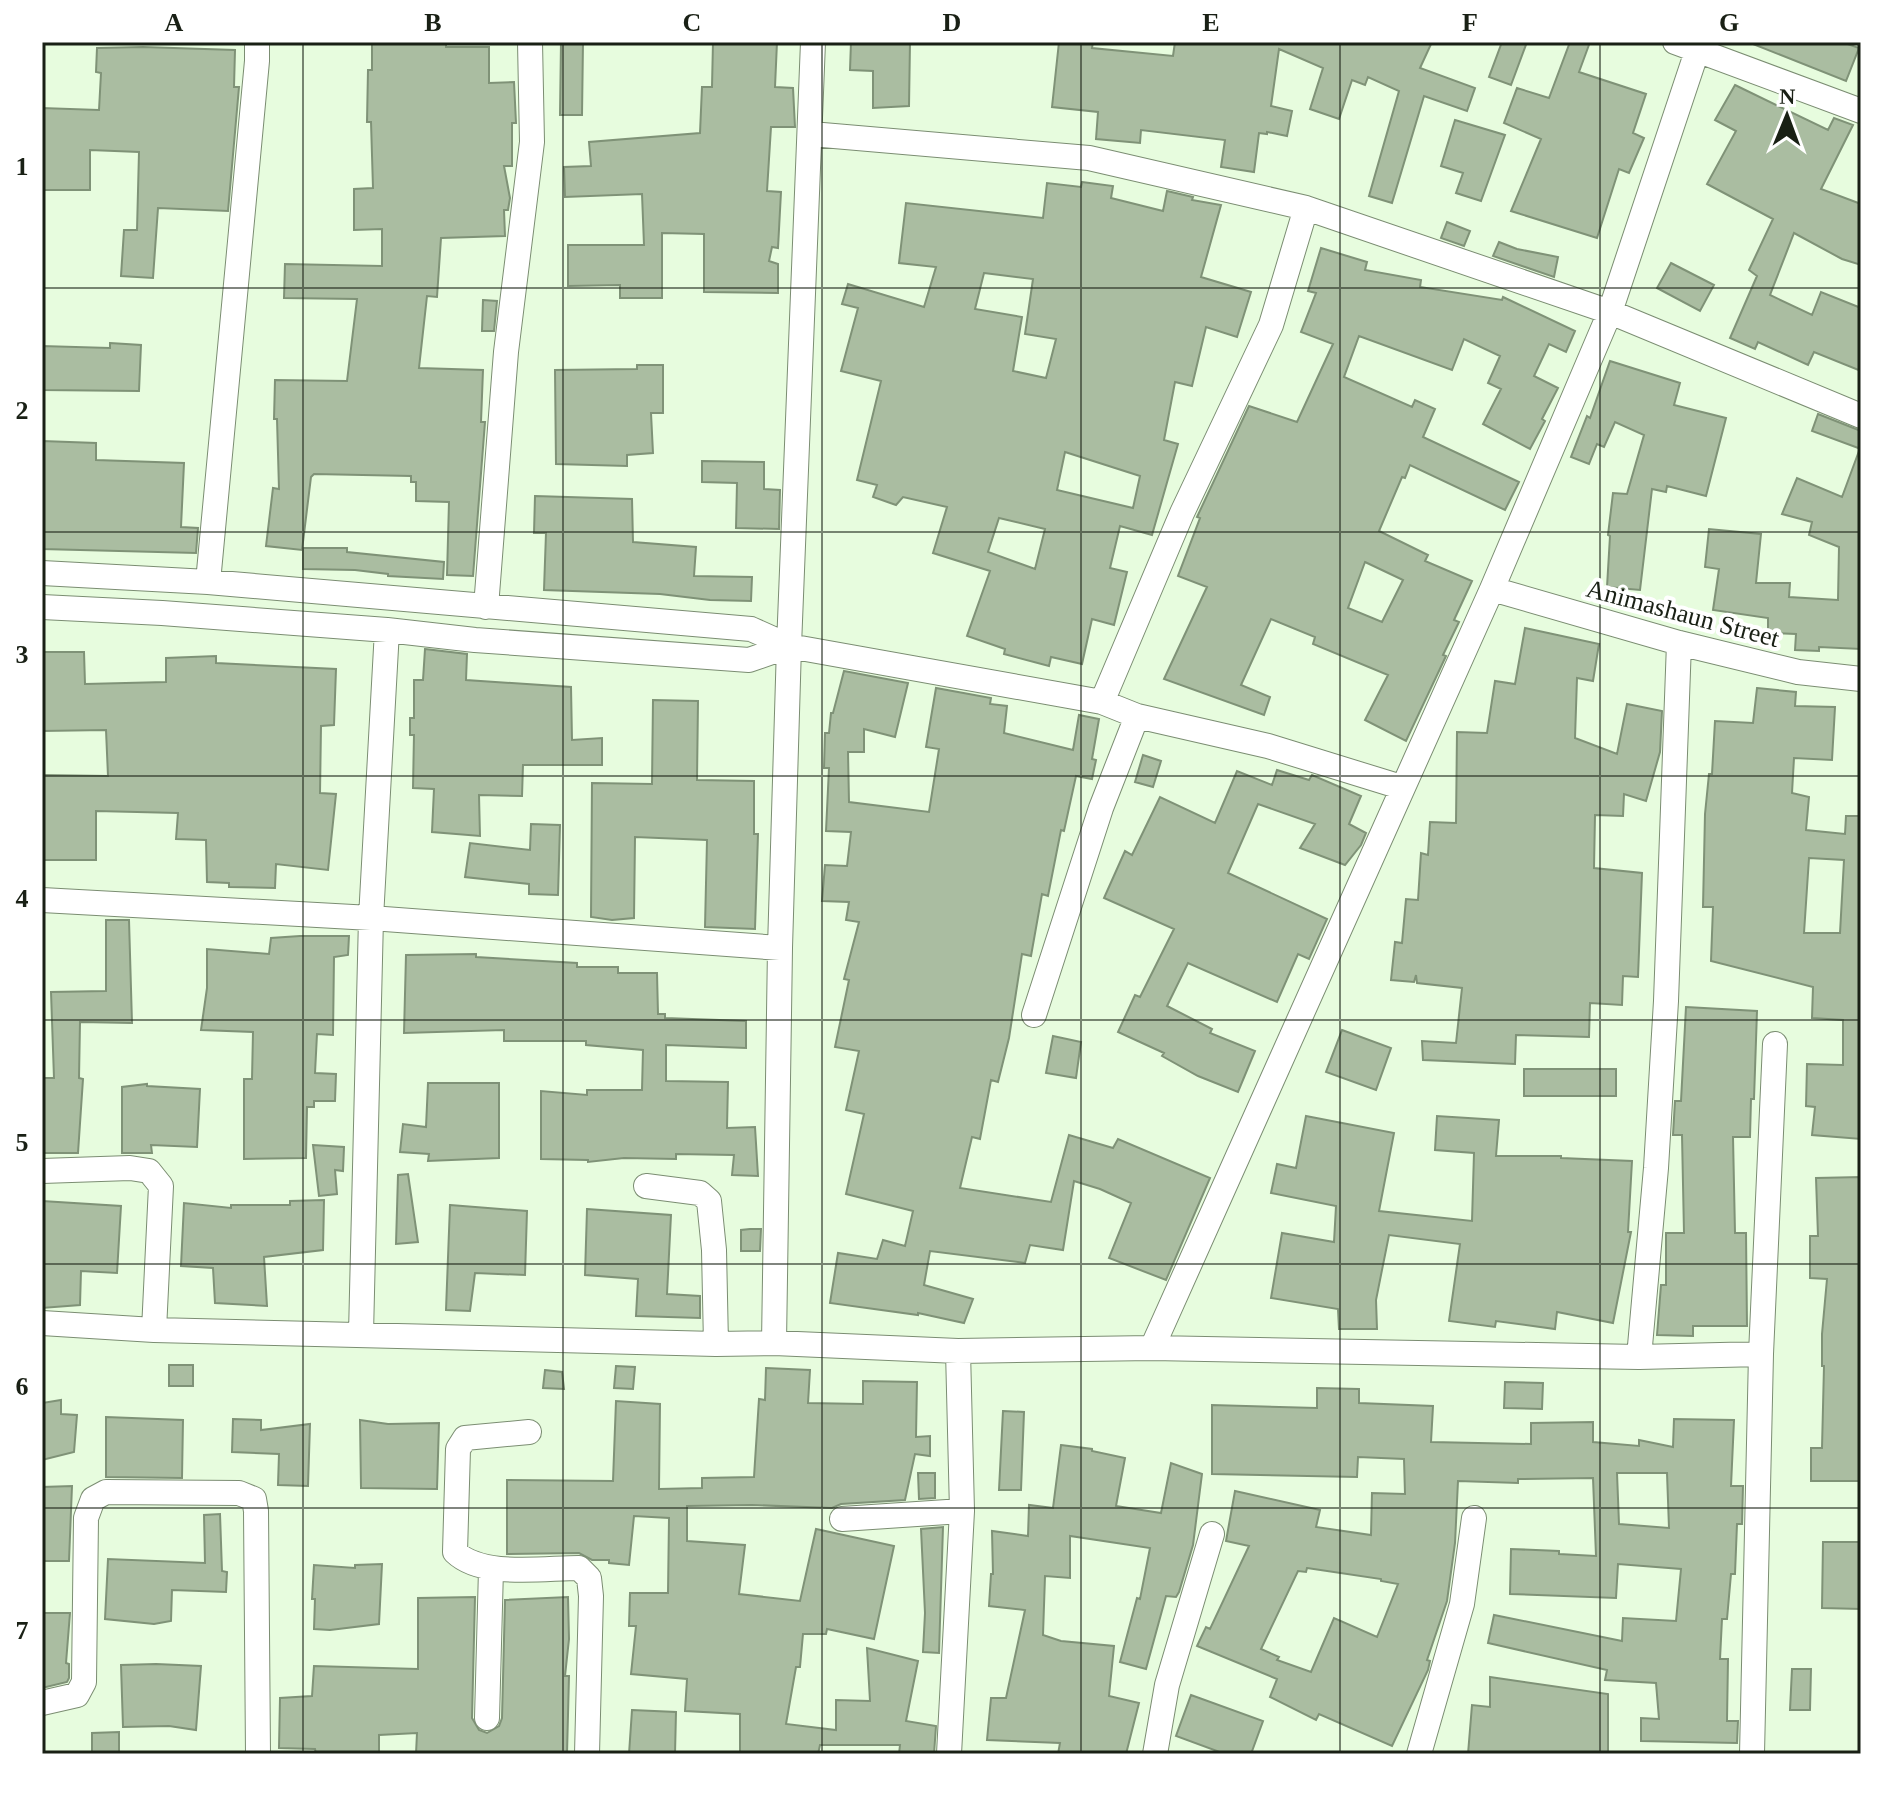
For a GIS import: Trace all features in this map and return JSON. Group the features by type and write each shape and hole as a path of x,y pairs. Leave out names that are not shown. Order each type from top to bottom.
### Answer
{"street":[{"path":"208,582 257,42"},
{"path":"486,607 506,352 532,142 530,42"},
{"path":"774,1343 780,948 789,646 813,42"},
{"path":"1152,1348 1492,589 1610,312 1690,45 1861,111"},
{"path":"811,134 1089,158 1306,208 1610,312 1861,416"},
{"path":"1102,702 1182,513 1271,325 1306,208"},
{"path":"42,573 208,582 751,629 789,646 1102,702 1137,716 1268,746 1401,787"},
{"name":"Animashaun Street","path":"1492,589 1679,643 1798,672 1861,679"},
{"path":"42,607 387,630 475,640 749,660 789,646"},
{"path":"361,1334 371,918 387,630"},
{"path":"1639,1357 1656,1168 1665,1016 1679,643"},
{"path":"1034,1015 1101,808 1137,716"},
{"path":"42,900 371,918 780,948"},
{"path":"1752,1754 1761,1354 1775,1044"},
{"path":"42,1171 130,1168 149,1171 161,1186 154,1330"},
{"path":"646,1186 700,1193 709,1201 714,1250 716,1344"},
{"path":"42,1323 154,1330 774,1343 958,1351 1152,1348 1639,1357 1761,1354"},
{"path":"949,1754 962,1511 958,1351"},
{"path":"529,1432 465,1438 458,1449 455,1552 464,1561 491,1569 579,1568 589,1578 587,1754"},
{"path":"42,1703 77,1695 84,1682 86,1518 93,1499 106,1492 239,1493 254,1499 256,1511 258,1754"},
{"path":"842,1519 962,1511"},
{"path":"1419,1754 1462,1604 1474,1518"},
{"path":"1155,1754 1167,1685 1212,1534"},
{"path":"487,1718 491,1569"}],"building":[{"path":"372,42 446,42 446,47 489,47 489,83 514,82 516,123 512,123 512,166 504,166 510,198 508,210 504,210 505,236 441,238 437,297 427,296 419,368 483,370 481,422 485,422 473,576 447,575 449,502 416,501 416,482 411,482 411,476 314,474 311,477 302,550 266,546 273,488 279,489 277,419 274,419 275,380 347,381 357,299 284,298 285,264 382,266 382,229 354,230 354,189 373,188 371,122 367,122"},
{"path":"561,42 583,42 582,115 560,115"},
{"path":"713,42 777,42 775,87 793,88 795,127 771,127 767,191 781,192 778,248 772,247 769,261 778,264 778,293 704,292 704,234 662,233 662,298 620,298 620,285 568,286 568,245 644,245 642,194 565,197 564,167 591,166 589,142 700,133 702,87 712,87"},
{"path":"851,42 910,42 909,106 873,108 873,71 850,70"},
{"path":"1059,42 1093,42 1092,48 1173,56 1175,42 1432,42 1420,68 1475,88 1467,111 1424,96 1392,203 1369,196 1399,91 1368,77 1365,85 1352,80 1339,119 1310,109 1323,68 1279,49 1271,106 1292,111 1287,136 1259,133 1254,172 1221,167 1225,140 1141,130 1140,143 1096,139 1098,112 1052,107"},
{"path":"1502,42 1527,42 1511,85 1489,77"},
{"path":"1570,42 1590,42 1579,72 1646,94 1633,133 1644,138 1629,173 1619,169 1597,238 1511,211 1541,139 1504,123 1517,88 1549,98"},
{"path":"1748,42 1842,42 1859,48 1846,81"},
{"path":"97,48 235,50 234,87 239,87 228,211 158,208 153,278 121,276 124,230 137,230 139,152 90,150 90,190 42,190 42,108 99,110 101,73 96,72"},
{"path":"1735,85 1828,130 1834,118 1853,125 1821,189 1861,204 1861,265 1842,259 1794,233 1770,295 1812,315 1821,292 1861,308 1861,371 1814,352 1808,365 1758,342 1755,349 1730,338 1757,276 1749,270 1773,219 1707,184 1736,131 1715,120"},
{"path":"1455,120 1505,135 1481,201 1456,193 1463,173 1441,166"},
{"path":"1082,182 1113,186 1111,198 1163,211 1167,191 1193,197 1192,200 1221,205 1201,277 1251,292 1237,337 1206,327 1192,386 1175,382 1164,440 1178,444 1152,535 1120,526 1110,568 1127,572 1114,625 1092,619 1082,664 1051,657 1049,666 1004,654 1005,649 967,636 990,571 933,553 947,507 903,497 896,505 873,497 877,485 857,480 881,381 841,371 858,308 842,304 848,284 924,307 936,267 899,263 906,203 1043,218 1047,183 1081,187","holes":["984,273 1033,279 1025,334 1056,339 1046,378 1013,371 1022,317 975,309","1065,452 1140,476 1133,508 1057,490","999,518 1045,529 1035,569 988,552"]},
{"path":"1447,222 1470,231 1464,246 1441,238"},
{"path":"1499,242 1558,257 1554,277 1493,256"},
{"path":"1321,248 1367,262 1365,270 1421,280 1420,287 1502,300 1503,297 1575,331 1566,352 1549,344 1534,376 1558,388 1530,449 1483,424 1501,389 1488,383 1500,356 1464,339 1452,370 1359,336 1344,377 1412,407 1415,400 1435,409 1423,437 1519,482 1505,510 1410,465 1405,478 1402,477 1379,531 1428,555 1425,561 1472,581 1454,620 1459,622 1443,655 1446,656 1406,741 1365,720 1388,675 1313,644 1315,637 1271,619 1241,685 1270,697 1264,715 1164,679 1207,587 1178,576 1200,518 1197,517 1249,406 1297,422 1333,344 1301,332 1316,293 1308,291","holes":["1365,562 1403,580 1382,622 1348,608"]},
{"path":"1671,263 1714,285 1700,311 1657,288"},
{"path":"483,300 497,301 494,331 482,331"},
{"path":"110,343 141,345 139,391 42,390 42,346 110,348"},
{"path":"1610,361 1680,383 1674,405 1726,418 1706,496 1667,486 1666,492 1652,489 1640,590 1607,587 1608,535 1613,493 1627,494 1644,435 1615,422 1604,447 1597,444 1589,464 1571,457 1587,416 1590,418"},
{"path":"637,365 663,365 663,413 651,413 653,453 627,455 627,466 556,464 555,370 637,369"},
{"path":"1818,414 1861,431 1861,449 1812,431"},
{"path":"42,441 96,443 96,460 184,463 181,527 198,528 196,553 42,549"},
{"path":"1859,451 1861,649 1819,647 1819,651 1795,650 1796,634 1768,633 1768,618 1713,610 1719,569 1705,567 1709,529 1761,534 1756,583 1790,583 1789,597 1838,600 1839,547 1809,535 1812,522 1782,514 1797,478 1842,497"},
{"path":"702,461 764,462 764,489 780,490 779,529 736,528 737,483 702,482"},
{"path":"535,496 632,499 633,542 696,547 694,576 752,577 751,601 544,590 546,533 534,533"},
{"path":"303,548 347,548 347,552 444,562 443,579 388,576 355,570 303,569"},
{"path":"1525,628 1599,644 1593,681 1577,678 1575,738 1617,754 1627,704 1662,711 1660,752 1646,801 1624,794 1623,816 1595,815 1594,868 1642,873 1638,977 1623,976 1622,1005 1590,1003 1589,1037 1516,1035 1515,1064 1423,1060 1422,1041 1456,1043 1462,988 1417,983 1416,975 1414,982 1391,980 1395,942 1402,943 1406,899 1418,900 1421,853 1428,855 1430,822 1456,823 1457,732 1487,733 1495,681 1515,684"},
{"path":"425,649 467,654 466,680 571,687 572,740 602,738 602,765 523,765 522,796 479,795 480,836 432,832 434,789 413,788 414,735 410,735 410,718 414,718 414,680 423,680"},
{"path":"42,652 84,652 85,684 166,682 166,658 216,656 216,663 336,669 334,725 321,726 320,793 336,794 328,870 276,864 275,888 229,887 229,883 207,882 206,840 176,839 178,813 96,811 96,860 42,860 42,775 108,776 106,730 42,731"},
{"path":"844,671 908,683 895,737 864,729 864,752 848,752 849,802 929,812 939,749 926,747 936,688 991,698 990,704 1007,706 1004,733 1073,750 1079,715 1099,719 1092,779 1076,776 1048,896 1042,894 1031,956 1022,954 1009,1038 998,1082 991,1080 980,1139 972,1137 960,1188 1051,1202 1069,1135 1113,1148 1118,1139 1210,1178 1166,1280 1109,1258 1131,1203 1074,1181 1063,1250 1030,1245 1025,1263 930,1251 924,1285 973,1299 964,1323 918,1313 830,1303 838,1253 877,1259 883,1240 905,1246 913,1211 846,1194 864,1114 846,1110 859,1051 835,1047 849,980 844,979 859,922 846,920 849,902 822,901 825,865 847,866 851,832 826,831 829,768 824,768 825,733 829,733 831,713"},
{"path":"1757,688 1796,692 1795,706 1835,707 1832,760 1794,758 1792,793 1809,797 1806,830 1845,834 1846,816 1861,816 1861,1139 1812,1135 1815,1107 1806,1106 1807,1064 1843,1065 1843,1020 1812,1018 1813,987 1711,961 1713,907 1703,907 1705,814 1709,774 1712,774 1715,721 1753,723","holes":["1809,858 1844,860 1840,933 1804,933"]},
{"path":"653,700 698,701 697,780 754,781 754,834 758,834 755,929 705,927 707,840 635,837 634,918 612,920 591,917 592,783 652,784"},
{"path":"1143,755 1161,761 1153,787 1135,782"},
{"path":"1277,770 1309,780 1312,775 1361,796 1349,824 1366,833 1361,845 1345,865 1300,848 1315,824 1258,804 1228,873 1327,919 1309,959 1298,954 1277,1002 1188,963 1167,1006 1212,1029 1210,1033 1255,1051 1238,1092 1198,1076 1162,1056 1164,1053 1118,1032 1135,995 1140,997 1174,929 1104,898 1125,851 1132,855 1160,797 1215,823 1237,771 1272,785"},
{"path":"531,824 560,825 558,895 529,894 529,884 465,877 470,843 530,850"},
{"path":"106,920 129,920 132,1023 80,1022 79,1078 83,1079 78,1153 42,1153 42,1078 54,1078 51,992 106,991"},
{"path":"349,936 348,955 334,957 333,1035 317,1034 315,1073 336,1074 335,1101 314,1101 314,1107 307,1107 306,1158 244,1159 244,1079 252,1079 253,1032 201,1030 207,988 207,949 269,954 271,938"},
{"path":"476,954 476,957 577,963 577,967 618,967 618,973 657,973 658,1014 665,1014 665,1018 746,1021 746,1048 666,1045 666,1081 728,1082 727,1128 755,1127 758,1176 732,1175 734,1155 676,1154 676,1159 624,1158 588,1162 541,1159 541,1091 587,1095 587,1090 642,1090 643,1050 586,1045 586,1041 504,1041 504,1030 404,1033 406,955"},
{"path":"1686,1007 1757,1011 1750,1137 1733,1137 1735,1233 1746,1233 1747,1326 1693,1326 1693,1336 1657,1335 1661,1285 1666,1285 1666,1233 1684,1233 1682,1135 1673,1135 1675,1101 1681,1101"},
{"path":"1342,1030 1391,1048 1376,1090 1326,1072"},
{"path":"1053,1036 1081,1042 1076,1078 1046,1073"},
{"path":"1524,1069 1616,1069 1616,1096 1524,1096"},
{"path":"428,1083 499,1083 499,1158 428,1161 429,1154 400,1152 403,1124 426,1127"},
{"path":"147,1084 200,1089 197,1147 151,1145 152,1153 122,1153 122,1087"},
{"path":"1306,1116 1394,1133 1379,1211 1472,1221 1474,1153 1435,1150 1437,1116 1499,1120 1496,1156 1632,1161 1628,1232 1631,1232 1613,1323 1557,1312 1555,1329 1496,1321 1495,1327 1449,1321 1460,1244 1389,1235 1376,1300 1377,1329 1339,1329 1338,1309 1271,1298 1282,1233 1334,1242 1336,1206 1271,1193 1277,1164 1296,1168"},
{"path":"313,1145 344,1147 343,1171 335,1170 337,1194 319,1196"},
{"path":"408,1174 418,1242 396,1244 398,1175"},
{"path":"1861,1177 1861,1481 1811,1481 1811,1448 1822,1448 1822,1334 1827,1279 1810,1278 1810,1236 1818,1236 1816,1178"},
{"path":"324,1200 323,1250 264,1257 267,1306 215,1303 213,1268 181,1266 184,1203 231,1208 231,1205 290,1205 290,1201"},
{"path":"42,1201 121,1206 117,1273 81,1271 80,1305 42,1308"},
{"path":"450,1205 527,1211 525,1275 475,1273 470,1311 446,1310"},
{"path":"587,1209 671,1215 667,1294 700,1296 700,1318 636,1316 638,1279 585,1275"},
{"path":"761,1229 760,1251 741,1251 741,1230"},
{"path":"169,1365 193,1365 193,1386 169,1386"},
{"path":"616,1366 635,1367 633,1389 614,1388"},
{"path":"766,1368 810,1370 808,1403 863,1404 863,1381 917,1382 916,1437 930,1436 930,1456 915,1454 905,1500 841,1504 832,1508 687,1506 687,1541 745,1545 739,1594 800,1601 816,1529 894,1546 874,1639 827,1629 826,1634 803,1634 800,1667 796,1667 786,1724 836,1730 836,1700 870,1701 867,1648 918,1661 906,1721 936,1726 934,1754 899,1754 900,1745 820,1745 818,1754 740,1754 740,1714 685,1711 687,1679 631,1674 636,1626 629,1626 630,1593 668,1593 669,1518 634,1516 629,1565 592,1560 579,1553 507,1554 507,1480 613,1481 616,1401 660,1404 659,1489 702,1488 702,1478 754,1477 759,1399 765,1400"},
{"path":"545,1370 562,1372 564,1389 543,1388"},
{"path":"1505,1382 1543,1383 1542,1409 1504,1408"},
{"path":"1317,1388 1359,1389 1359,1403 1433,1406 1431,1442 1531,1444 1531,1423 1593,1422 1593,1442 1639,1446 1639,1440 1673,1447 1674,1419 1734,1420 1731,1486 1743,1486 1742,1524 1737,1524 1735,1574 1731,1574 1727,1619 1722,1619 1720,1659 1728,1659 1727,1721 1738,1721 1737,1743 1641,1741 1641,1718 1659,1719 1656,1683 1605,1680 1607,1670 1488,1643 1494,1615 1622,1641 1623,1618 1676,1621 1681,1569 1618,1564 1616,1598 1510,1594 1511,1549 1596,1556 1593,1478 1518,1479 1518,1483 1458,1481 1455,1543 1447,1601 1427,1660 1430,1661 1428,1670 1392,1746 1319,1714 1316,1720 1270,1697 1277,1679 1197,1646 1206,1627 1210,1629 1249,1546 1226,1541 1235,1491 1320,1510 1316,1527 1371,1535 1372,1493 1405,1494 1404,1459 1358,1457 1357,1477 1212,1474 1212,1405 1317,1408","holes":["1617,1473 1667,1473 1669,1528 1619,1524","1307,1568 1398,1584 1377,1637 1334,1618 1311,1672 1277,1660 1279,1657 1261,1649 1298,1571 1306,1572"]},
{"path":"61,1400 61,1414 77,1415 74,1452 42,1460 42,1403"},
{"path":"1003,1411 1024,1412 1021,1490 999,1490"},
{"path":"106,1417 183,1420 182,1478 106,1477"},
{"path":"233,1419 261,1420 261,1430 310,1424 308,1486 278,1485 279,1454 232,1452"},
{"path":"360,1420 388,1424 439,1423 437,1489 361,1488"},
{"path":"1061,1445 1125,1458 1116,1506 1161,1513 1171,1463 1202,1474 1193,1545 1179,1592 1176,1597 1166,1596 1146,1669 1120,1662 1137,1598 1140,1599 1150,1548 1070,1536 1070,1578 1045,1576 1043,1635 1061,1641 1114,1646 1109,1696 1139,1703 1126,1754 1058,1754 1060,1743 987,1740 991,1698 1006,1698 1025,1610 989,1606 993,1574 992,1531 1028,1536 1029,1505 1053,1508"},
{"path":"918,1473 935,1473 935,1498 919,1499"},
{"path":"72,1486 69,1561 42,1561 42,1487"},
{"path":"220,1514 222,1571 227,1572 226,1592 172,1590 171,1621 154,1624 105,1619 108,1559 205,1563 204,1515"},
{"path":"943,1527 939,1653 923,1652 925,1613 921,1529"},
{"path":"1823,1542 1861,1542 1861,1609 1822,1608"},
{"path":"382,1564 379,1624 314,1629 314,1565 355,1568 355,1565"},
{"path":"475,1597 472,1718 479,1730 487,1733 499,1726 502,1718 505,1600 568,1597 569,1639 565,1676 569,1676 567,1754 416,1754 417,1733 379,1735 379,1754 316,1754 315,1749 279,1748 280,1698 312,1696 314,1666 418,1669 418,1598"},
{"path":"42,1613 70,1613 66,1663 69,1664 69,1678 67,1682 42,1688"},
{"path":"121,1665 201,1666 196,1730 169,1726 123,1727"},
{"path":"1792,1669 1811,1669 1810,1710 1790,1710"},
{"path":"1490,1677 1608,1694 1608,1754 1468,1754 1472,1705 1490,1707"},
{"path":"1191,1695 1263,1721 1251,1754 1225,1754 1176,1736"},
{"path":"632,1710 676,1712 675,1754 629,1754"},
{"path":"119,1732 119,1754 92,1754 92,1733"}]}
